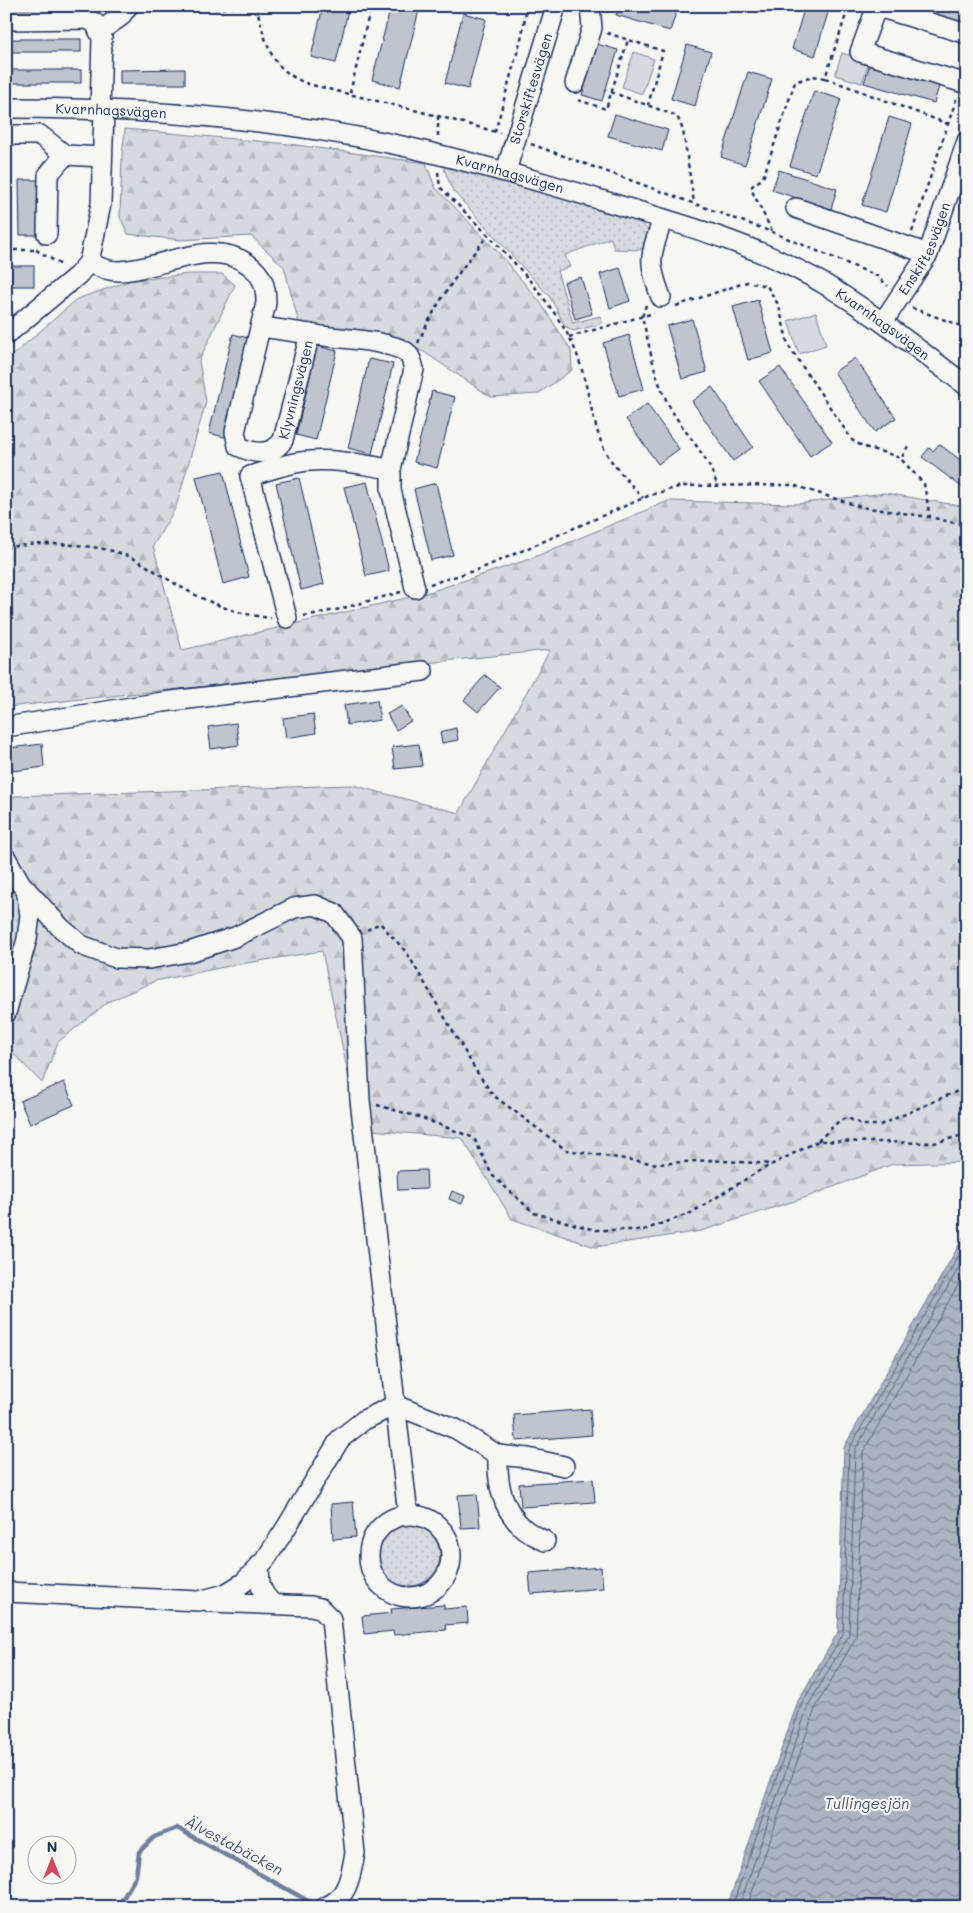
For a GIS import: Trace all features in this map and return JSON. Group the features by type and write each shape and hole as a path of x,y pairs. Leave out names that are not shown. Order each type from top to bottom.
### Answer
{"street":[{"path":"100,31 120,17 128,6"},
{"name":"Storskiftesvägen","path":"506,171 556,6"},
{"path":"575,83 592,28 590,6"},
{"path":"964,83 860,52 874,14 881,8 967,34"},
{"path":"6,20 87,19 95,23 100,31 102,60 101,204 84,268 6,335"},
{"name":"Kvarnhagsvägen","path":"6,108 184,114 289,126 391,144 506,171 744,244 824,284 883,322 967,386"},
{"path":"6,135 40,134 65,155 102,157"},
{"name":"Enskiftesvägen","path":"883,322 928,254 967,142"},
{"path":"47,234 48,175 65,155"},
{"path":"796,208 928,254"},
{"path":"663,219 650,257 652,275 663,305"},
{"path":"84,268 116,271 161,265 194,254 221,253 240,259 258,272 266,287 266,303 262,327 235,432 238,446 243,448 287,618"},
{"name":"Klyvningsvägen","path":"243,448 266,453 273,451 283,440 310,334 262,327"},
{"path":"310,334 370,341 405,352 412,359 414,369 391,469 391,490 415,588"},
{"path":"945,371 967,371"},
{"path":"250,476 310,461 361,464 391,469"},
{"path":"6,726 163,702 423,671"},
{"path":"6,858 26,890 54,922 81,945 116,958 149,959 189,952 235,937 294,908 315,905 334,913 352,938 360,1100 408,1515"},
{"path":"6,1013 27,938 30,915 26,890"},
{"path":"199,1601 226,1594 243,1583 260,1565 286,1528 340,1439 364,1420 395,1405 456,1429 498,1455 528,1458 564,1466"},
{"path":"498,1455 497,1478 504,1502 522,1528 545,1541"},
{"path":"408,1515 424,1517 438,1526 448,1539 451,1554 449,1570 440,1584 427,1593 412,1597 396,1594 382,1586 373,1573 369,1557 372,1542 380,1528 393,1518 408,1515"},
{"path":"260,1565 258,1580 263,1594 273,1604"},
{"path":"6,1592 273,1604 320,1608 331,1619 355,1853 349,1884 333,1904 325,1907"}],"path":[{"path":"158,6 206,10 250,6"},
{"path":"256,6 272,57 279,68 292,78 308,84 438,116 517,139"},
{"path":"350,93 371,6"},
{"path":"495,132 522,35 527,6"},
{"path":"826,78 849,6"},
{"path":"592,28 663,51 648,105"},
{"path":"575,83 571,96 606,109 628,40"},
{"path":"772,232 753,193 752,186 764,178 795,82 812,76 826,78 949,124"},
{"path":"907,248 964,83"},
{"path":"611,92 677,116 683,130 694,203"},
{"path":"438,116 438,145"},
{"path":"437,165 440,187 513,260 535,287 569,337 584,375 602,444 610,459 643,499"},
{"path":"36,250 47,234"},
{"path":"412,359 429,318 458,273 488,235"},
{"path":"6,250 36,250 84,268"},
{"path":"569,337 642,317 663,305 747,282 767,286 779,306 788,345 852,440 860,446 890,453 901,460 924,484 930,517"},
{"path":"642,317 664,395 676,418 711,466 717,485"},
{"path":"901,460 908,446"},
{"path":"6,548 29,543 108,549 131,557 210,603 254,616 287,618 336,610 480,569 643,499 680,486 793,485 862,507 930,517 967,526"},
{"path":"352,938 380,924 407,953 475,1069 493,1095 566,1150 658,1164 710,1160 773,1164"},
{"path":"360,1100 422,1118 474,1138 492,1175 534,1213 595,1230 644,1230 691,1213 773,1164 818,1142 840,1120 848,1118 863,1125 880,1125 967,1087"},
{"path":"818,1142 934,1144 967,1134"}],"green space":[{"path":"634,52 654,59 642,94 622,87"},
{"path":"842,53 869,61 862,83 835,75"},
{"path":"125,129 289,144 426,163 435,187 498,252 540,302 571,350 572,370 538,394 491,397 424,352 393,340 300,327 284,267 251,236 180,240 128,234 120,217"},
{"path":"445,166 636,219 648,230 648,242 640,250 614,249 611,238 565,255 570,267 557,271 573,323 600,316 602,322 598,325 573,331 565,326 550,297 453,191 444,169"},
{"path":"188,274 222,274 235,285 199,361 206,402 176,507 153,546 182,650 423,594 527,560 668,501 796,504 885,493 967,507 967,1162 893,1164 807,1197 701,1231 595,1247 512,1219 462,1138 371,1130 352,1092 322,951 234,965 155,981 108,1002 58,1042 42,1083 6,1046 6,806 15,796 352,785 459,813 550,650 6,707 6,361 77,299 129,281"},
{"path":"816,312 826,345 799,354 788,321"},
{"path":"409,1524 421,1527 431,1533 437,1543 440,1555 437,1567 431,1577 421,1583 409,1586 397,1583 387,1577 381,1567 378,1555 381,1543 387,1533 397,1527"}],"water":[{"name":"Tullingesjön","path":"967,1231 967,1907 727,1907 798,1701 838,1632 844,1447"}],"building":[{"path":"323,6 349,6 336,63 311,57"},
{"path":"391,6 420,6 400,87 372,80"},
{"path":"619,6 678,7 670,31 616,15"},
{"path":"805,6 830,6 815,56 792,49"},
{"path":"903,6 967,6 967,17 964,25"},
{"path":"463,13 486,19 468,89 445,83"},
{"path":"6,39 81,39 81,52 6,52"},
{"path":"597,44 618,50 602,101 582,95"},
{"path":"687,45 711,52 695,106 671,99"},
{"path":"870,63 940,83 934,103 864,83"},
{"path":"185,69 185,84 120,84 120,70"},
{"path":"6,70 81,70 81,83 6,83"},
{"path":"748,72 772,79 745,165 721,157"},
{"path":"814,91 841,99 816,174 790,166"},
{"path":"615,114 668,130 662,151 608,136"},
{"path":"889,117 912,124 886,212 862,205"},
{"path":"779,170 837,189 831,209 772,190"},
{"path":"19,180 40,180 40,235 20,235"},
{"path":"6,266 34,266 34,286 6,286"},
{"path":"620,268 630,301 610,308 600,274"},
{"path":"581,277 592,314 575,319 564,282"},
{"path":"758,300 773,353 748,360 733,307"},
{"path":"692,319 707,372 682,379 667,326"},
{"path":"233,334 252,339 228,438 209,433"},
{"path":"629,335 644,389 619,396 603,343"},
{"path":"317,346 337,351 316,440 296,435"},
{"path":"855,358 896,418 875,432 834,372"},
{"path":"369,359 393,364 372,454 348,448"},
{"path":"780,367 832,442 810,456 759,381"},
{"path":"712,387 753,447 733,461 692,401"},
{"path":"432,391 455,397 437,468 414,462"},
{"path":"647,404 679,449 658,464 626,419"},
{"path":"939,444 967,465 967,491 922,457 929,448 933,451"},
{"path":"223,471 249,577 223,584 196,477"},
{"path":"299,478 324,584 301,590 276,483"},
{"path":"367,482 389,571 366,576 344,487"},
{"path":"436,483 453,555 431,560 414,489"},
{"path":"485,675 500,687 478,712 464,700"},
{"path":"377,700 380,720 347,725 344,705"},
{"path":"402,706 411,721 396,730 387,714"},
{"path":"313,714 316,733 286,738 283,718"},
{"path":"236,723 239,745 211,749 208,727"},
{"path":"456,728 458,740 442,743 440,732"},
{"path":"42,744 44,767 13,771 10,748"},
{"path":"419,744 422,766 395,769 392,747"},
{"path":"64,1082 74,1105 30,1124 20,1101"},
{"path":"426,1170 427,1189 398,1190 397,1171"},
{"path":"452,1191 465,1196 462,1204 449,1199"},
{"path":"590,1409 592,1435 516,1441 514,1415"},
{"path":"593,1479 595,1502 521,1507 519,1484"},
{"path":"477,1494 480,1527 461,1528 458,1495"},
{"path":"353,1502 356,1537 333,1539 331,1504"},
{"path":"601,1567 603,1588 531,1594 529,1573"},
{"path":"444,1605 444,1609 467,1607 468,1623 445,1625 446,1630 394,1635 393,1631 364,1634 362,1616 392,1613 391,1609"}],"waterway":[{"name":"Älvestabäcken","path":"118,1907 136,1876 139,1852 154,1837 177,1828 319,1907"}]}
